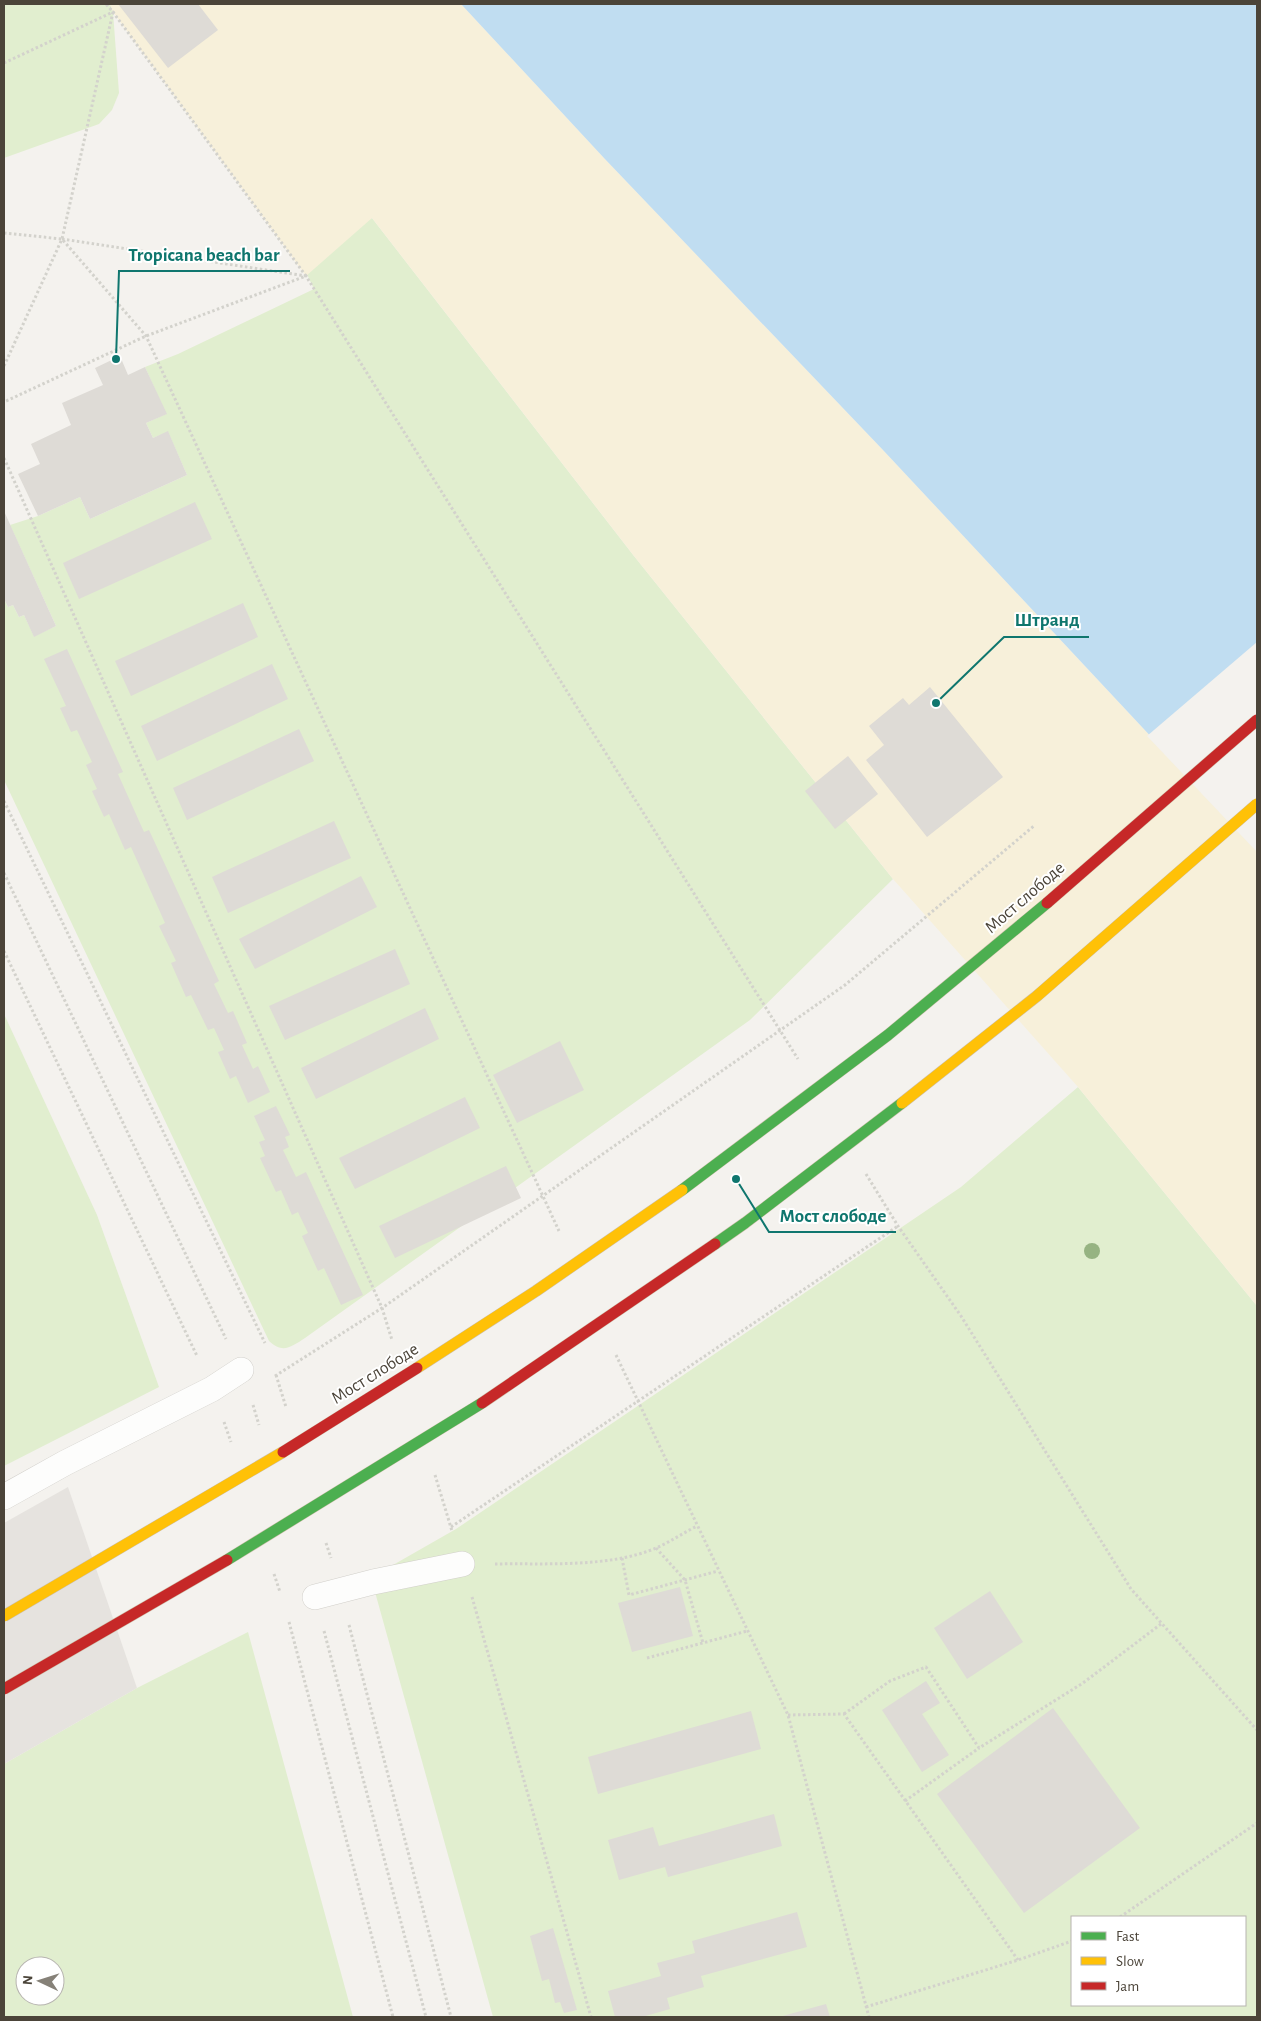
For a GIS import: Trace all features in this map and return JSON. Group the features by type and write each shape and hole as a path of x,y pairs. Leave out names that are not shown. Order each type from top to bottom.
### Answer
{"highway":[{"name":"Мост слободе","path":"4,1616 180,1514 430,1361 698,1178 817,1090 993,950 1257,720"},
{"path":"4,1689 214,1568 466,1414 745,1223 935,1078 1037,996 1257,804"}],"lane":[{"path":"4,1497 65,1463 212,1389 241,1370"},
{"path":"315,1597 462,1564"}],"path":[{"path":"106,4 306,276 801,1064"},
{"path":"4,63 113,12"},
{"path":"4,366 62,239 113,12"},
{"path":"4,233 62,239 306,276"},
{"path":"62,239 146,336 543,1196"},
{"path":"4,402 146,336 306,276"},
{"path":"4,458 382,1308 394,1346"},
{"path":"4,801 257,1324 267,1350"},
{"path":"269,1379 382,1308 845,984 1035,825"},
{"path":"862,1167 898,1226 961,1316 1131,1590 1257,1730"},
{"path":"451,1527 898,1226"},
{"path":"273,1367 287,1412"},
{"path":"637,1402 788,1714 869,2017"},
{"path":"433,1470 462,1564 591,2017"},
{"path":"462,1564 583,1562 622,1558 656,1548 697,1526"},
{"path":"323,1534 340,1590 450,2017"},
{"path":"656,1548 685,1580 703,1643"},
{"path":"622,1558 629,1595 719,1571"},
{"path":"904,1801 979,1748 1083,1683 1161,1624"},
{"path":"647,1658 747,1630"},
{"path":"788,1714 844,1714 890,1681 926,1667 979,1748"},
{"path":"844,1714 1018,1960"},
{"path":"1121,1916 1257,1823"},
{"path":"866,2007 1018,1960 1071,1941"}],"green space":[{"path":"4,4 110,4 113,12 119,93 112,110 99,124 4,158"},
{"path":"372,218 634,556 893,879 750,1020 305,1338 287,1348 283,1348 269,1341 4,780 4,599 8,607 13,605 19,617 24,615 34,636 56,626 10,525 38,516 80,497 90,519 187,475 168,432 153,438 146,423 166,414 145,367 178,354 314,289 292,243"},
{"path":"4,1014 97,1215 159,1387 4,1466"},
{"path":"1078,1087 1257,1306 1257,2017 493,2017 375,1592 386,1569 456,1529 961,1187"},
{"path":"248,1632 353,2017 4,2017 4,1764 137,1688"}],"sand":[{"path":"110,4 461,4 604,158 883,450 1257,850 1257,1306 1078,1087 893,879 634,556 372,218 306,276 113,12"}],"shaded area":[{"path":"68,1487 137,1688 4,1764 4,1523"}],"water":[{"path":"461,4 1257,4 1257,850 883,450 604,158"}],"pier":[{"path":"1257,642 1257,852 1147,736"}],"building":[{"path":"118,4 198,4 218,30 168,68"},
{"path":"120,356 128,375 145,367 167,414 146,423 153,438 168,431 187,475 90,519 80,497 38,516 18,474 40,464 31,444 71,425 62,403 103,385 95,368"},
{"path":"195,502 212,539 79,599 63,563"},
{"path":"4,511 56,626 34,637 24,615 19,617 13,605 8,607 4,599"},
{"path":"243,603 258,637 131,696 115,661"},
{"path":"67,649 123,772 118,774 144,832 149,830 219,981 214,984 228,1013 233,1011 247,1043 242,1045 253,1069 258,1066 270,1092 248,1103 236,1076 230,1079 218,1052 224,1050 214,1028 208,1030 191,995 186,997 171,963 176,961 159,926 165,923 131,847 125,850 109,814 104,817 92,791 97,789 86,765 92,762 77,730 71,732 60,708 66,706 44,659"},
{"path":"272,664 288,699 157,761 141,726"},
{"path":"930,687 1003,777 927,837 866,760 884,745 869,726 903,698 909,705"},
{"path":"299,729 314,761 187,820 173,788"},
{"path":"848,756 878,794 835,829 805,791"},
{"path":"334,821 351,858 228,913 212,877"},
{"path":"361,876 377,907 255,969 239,939"},
{"path":"395,949 410,984 285,1040 269,1006"},
{"path":"425,1008 439,1039 316,1099 301,1068"},
{"path":"560,1041 584,1090 517,1123 493,1075"},
{"path":"465,1097 480,1128 355,1189 339,1158"},
{"path":"276,1106 290,1135 285,1137 289,1147 283,1150 296,1177 306,1172 363,1295 341,1305 324,1268 318,1271 302,1236 308,1233 298,1212 292,1215 281,1190 276,1192 260,1158 265,1156 259,1142 265,1140 254,1116"},
{"path":"506,1166 521,1198 395,1258 379,1226"},
{"path":"680,1587 693,1636 632,1652 618,1603"},
{"path":"990,1591 1023,1642 967,1679 934,1628"},
{"path":"926,1681 940,1703 922,1714 949,1755 922,1772 882,1710"},
{"path":"1053,1708 1140,1828 1024,1913 937,1794"},
{"path":"751,1711 761,1749 598,1794 588,1757"},
{"path":"774,1814 782,1846 668,1877 665,1867 619,1880 608,1840 653,1827 659,1846"},
{"path":"797,1912 807,1947 701,1976 704,1987 667,1998 670,2009 642,2017 615,2017 608,1991 661,1976 657,1963 695,1953 692,1941"},
{"path":"553,1928 577,2010 564,2013 560,2002 555,2003 549,1979 542,1981 530,1936"},
{"path":"826,2004 830,2017 779,2017"}],"traffic: fast":[{"path":"682,1190 888,1035 1047,903"},
{"path":"715,1244 902,1103"},
{"path":"227,1560 482,1403"}],"traffic: slow":[{"path":"902,1103 1037,996 1257,804"},
{"path":"417,1368 536,1291 682,1190"},
{"path":"4,1616 283,1452"}],"traffic: jam":[{"path":"1047,903 1257,720"},
{"path":"482,1403 715,1244"},
{"path":"283,1452 417,1368"},
{"path":"4,1689 227,1560"}],"place":[{"name":"Tropicana beach bar","path":"116,359"},
{"name":"Штранд","path":"936,703"},
{"name":"Мост слободе","path":"736,1179"}]}
